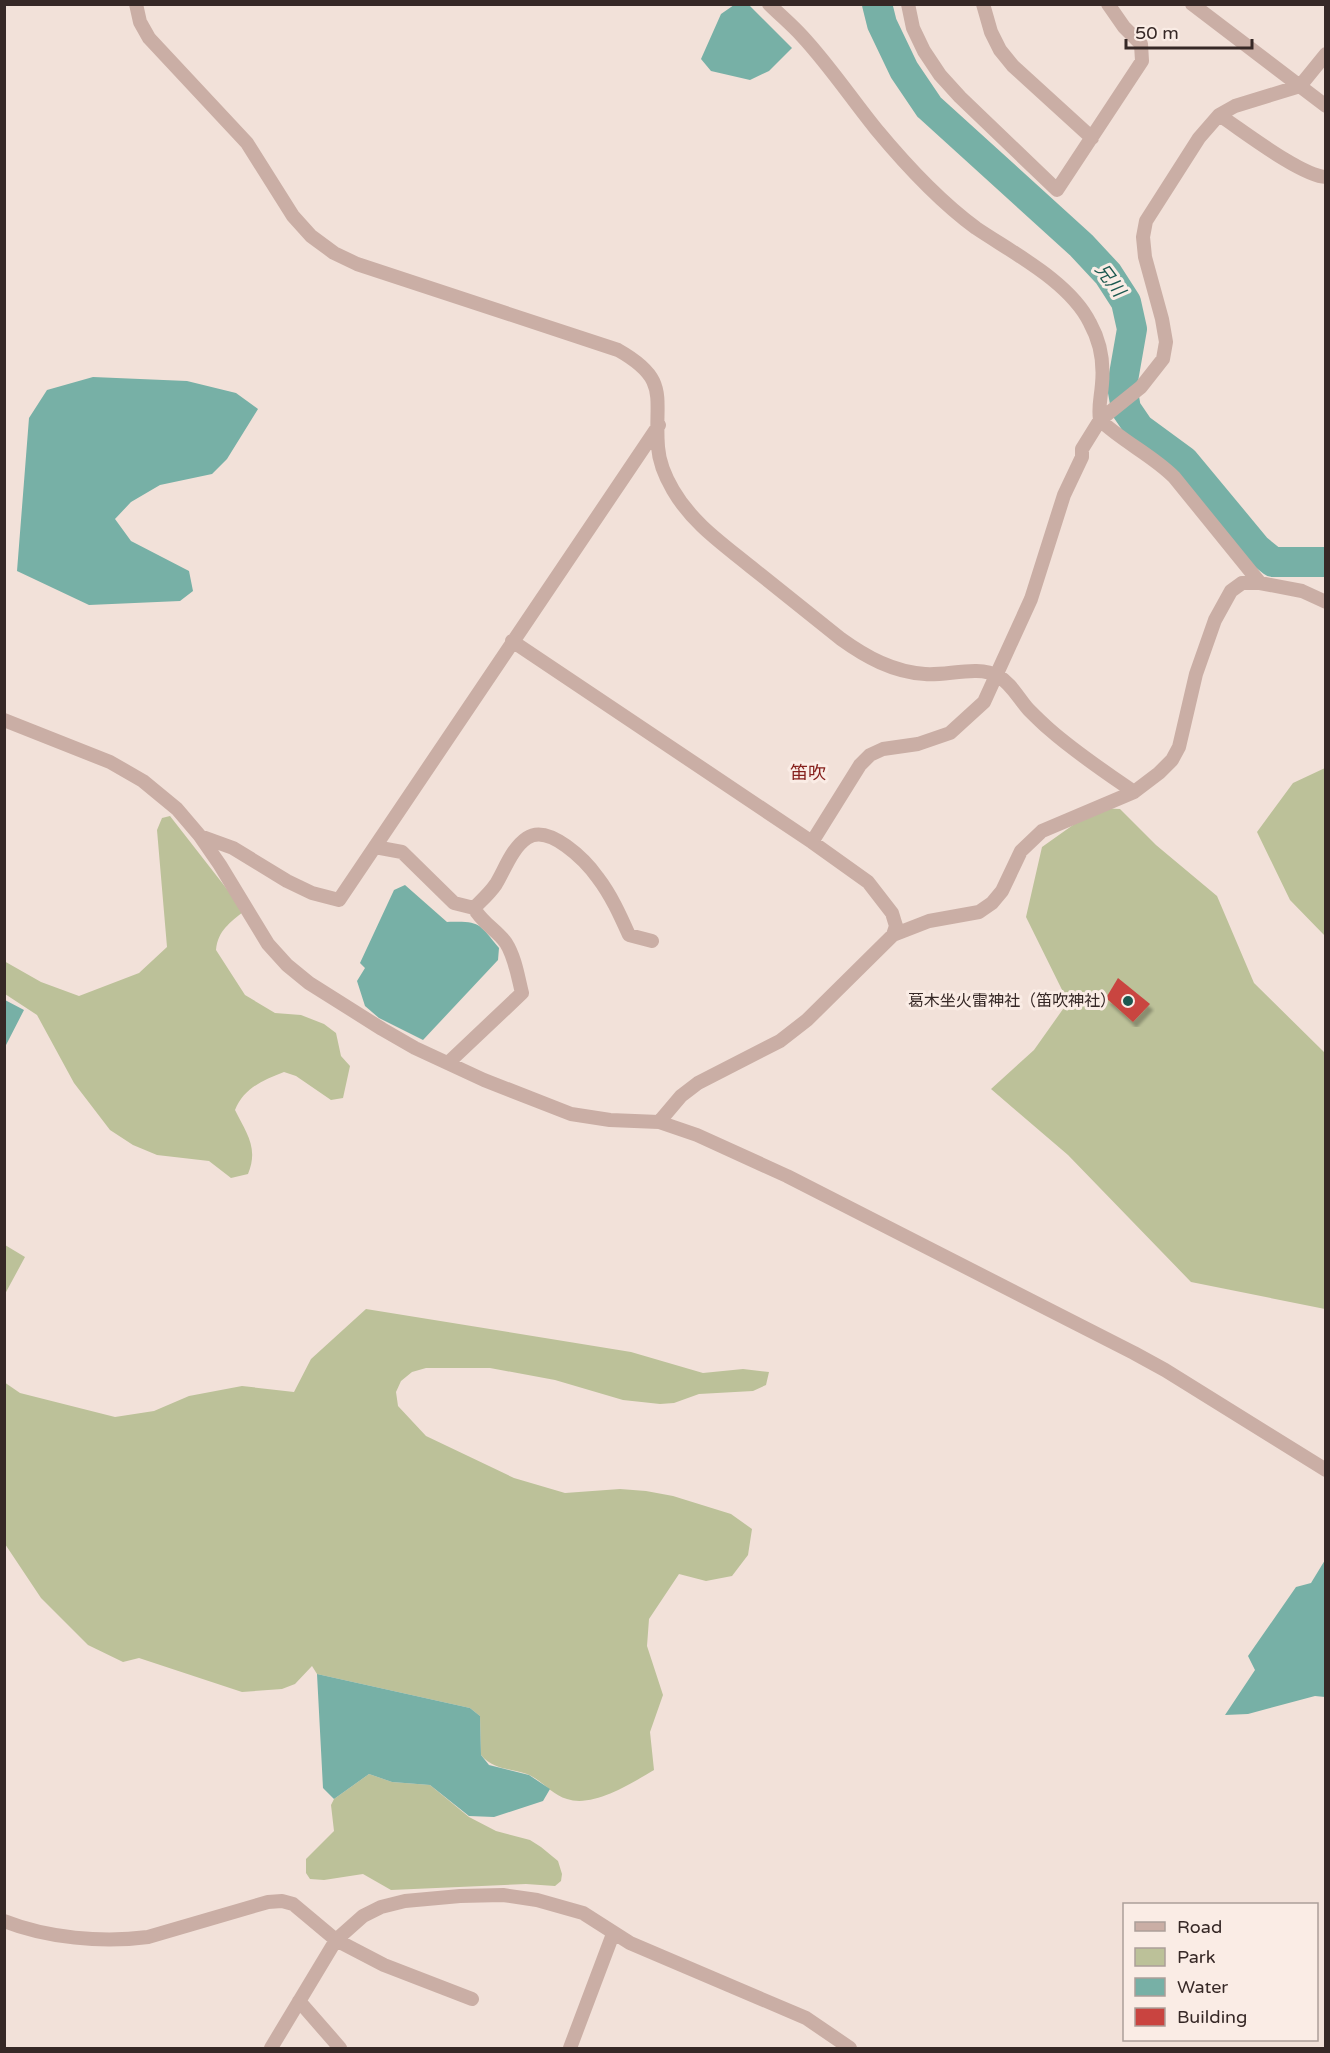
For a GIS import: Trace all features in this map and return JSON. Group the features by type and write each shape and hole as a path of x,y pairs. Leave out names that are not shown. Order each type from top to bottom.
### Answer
{"street":[{"path":"136,4 140,22 149,38 247,143 294,216 311,236 334,253 357,264 618,350 636,360 650,375 658,393 658,448 662,466 672,489 687,511 708,532 841,639 881,664 905,672 927,675 981,672 996,674 1048,729 1134,792"},
{"path":"769,4 802,36 908,166 973,225 1061,285 1077,303 1090,321 1098,341 1102,364 1102,386 1098,405 1105,416 1126,442 1160,463 1174,477 1260,583"},
{"path":"908,4 914,28 924,51 940,75 1058,190 1142,61 1142,44 1124,27 1107,4"},
{"path":"983,4 991,32 1000,50 1013,66 1092,138"},
{"path":"1192,4 1212,10 1326,106"},
{"path":"812,842 860,765 870,755 883,749 918,744 950,733 984,702 1031,599 1064,495 1082,457 1082,449 1105,416 1141,387 1163,359 1166,342 1162,319 1145,257 1143,237 1146,220 1199,138 1219,115 1235,105 1300,86 1326,54"},
{"path":"1219,115 1292,164 1306,172 1326,177"},
{"path":"200,836 233,848 287,881 312,893 339,900 659,425"},
{"path":"659,1122 681,1096 698,1083 780,1041 807,1020 893,935 929,921 979,912 992,903 1002,891 1021,850 1042,831 1146,785 1172,760 1179,747 1196,674 1222,603 1231,591 1242,583 1260,583 1302,591 1326,602"},
{"path":"512,641 868,882 892,913 896,926 893,935"},
{"path":"4,720 110,762 143,781 177,809 200,836 268,944 287,966 309,983 382,1029 484,1080 571,1114 610,1120 659,1122 697,1135 787,1176 1134,1353 1326,1470"},
{"path":"474,908 494,886 517,847 528,837 539,834 554,837 598,877 620,913 629,934 652,941"},
{"path":"375,847 402,852 454,903 474,908 480,919 506,943 513,961 522,993 448,1063"},
{"path":"271,2049 336,1940 363,1916 381,1907 405,1901 503,1895 564,1906 583,1913 630,1943 806,2018 850,2049"},
{"path":"4,1921 41,1932 106,1941 127,1940 148,1937 267,1902 282,1901 293,1904 336,1940 384,1965 472,1999"},
{"path":"570,2049 613,1934"},
{"path":"299,2001 340,2049"}],"green space":[{"path":"1325,768 1325,936 1290,900 1257,832 1293,783"},
{"path":"1097,808 1120,809 1156,845 1217,896 1254,983 1325,1053 1325,1309 1191,1282 1068,1155 991,1089 1034,1050 1068,1002 1026,917 1042,847"},
{"path":"170,816 244,911 222,932 216,950 245,995 275,1013 301,1015 324,1024 336,1033 341,1056 350,1066 343,1098 331,1100 296,1076 284,1072 249,1090 235,1110 250,1140 251,1164 248,1174 231,1178 209,1161 157,1155 133,1145 110,1130 74,1083 37,1015 5,994 4,961 41,982 79,996 139,973 167,947 157,830 162,818"},
{"path":"5,1245 25,1257 5,1294"},
{"path":"366,1309 631,1352 703,1373 743,1369 769,1372 766,1385 753,1391 699,1394 674,1403 660,1404 623,1400 555,1380 490,1368 426,1368 412,1372 401,1381 396,1392 398,1406 426,1436 514,1478 565,1493 620,1489 673,1496 731,1514 752,1529 748,1555 732,1576 706,1581 679,1574 649,1619 647,1646 663,1695 650,1732 654,1770 600,1797 577,1801 567,1799 527,1774 497,1766 486,1760 481,1755 480,1716 470,1708 317,1674 312,1666 295,1684 282,1689 242,1692 139,1658 123,1662 88,1645 41,1598 5,1544 4,1382 20,1393 115,1417 154,1411 189,1396 242,1386 294,1392 311,1359"},
{"path":"369,1774 392,1782 430,1785 469,1817 496,1831 530,1840 558,1861 562,1874 561,1881 555,1886 526,1884 391,1890 363,1874 324,1880 310,1879 306,1873 306,1859 334,1831 331,1805 334,1799"}],"water":[{"path":"734,5 749,5 792,48 769,71 750,80 711,71 701,59 721,14"},
{"path":"93,377 187,381 236,393 258,409 227,459 212,474 160,485 131,502 115,519 131,541 189,571 193,591 180,601 89,605 17,571 29,418 47,390"},
{"path":"405,885 447,922 467,922 478,925 499,948 498,960 423,1040 379,1018 365,1006 357,981 365,968 360,963 394,890"},
{"path":"5,1000 24,1010 5,1047"},
{"path":"1325,1560 1325,1697 1315,1696 1248,1714 1225,1715 1255,1670 1248,1656 1296,1587 1311,1583"},
{"path":"317,1674 470,1708 480,1716 481,1755 489,1765 529,1775 550,1789 543,1801 494,1817 469,1816 430,1785 392,1782 369,1774 334,1799 323,1788"}],"building":[{"name":"葛木坐火雷神社（笛吹神社）","path":"1118,978 1150,1004 1133,1022 1106,998"}],"waterway":[{"name":"兄川","path":"877,4 882,24 904,70 929,107 1081,245 1108,274 1126,302 1132,329 1122,386 1126,409 1139,428 1184,461 1257,549 1273,562 1326,562"}],"place":[{"name":"葛木坐火雷神社（笛吹神社）","path":"1128,1001"}],"district":[{"name":"笛吹","path":"808,773"}]}
